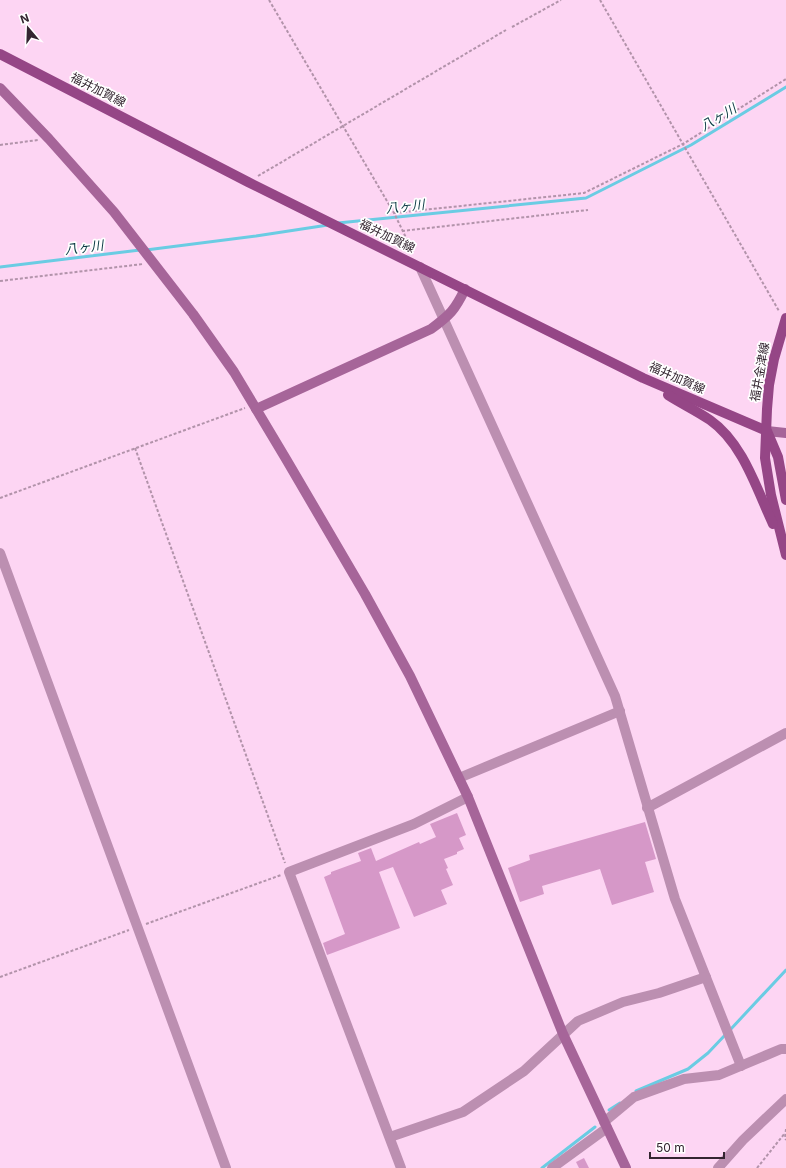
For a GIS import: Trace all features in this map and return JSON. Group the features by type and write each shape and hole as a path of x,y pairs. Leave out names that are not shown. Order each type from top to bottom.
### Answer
{"main road":[{"name":"福井加賀線","path":"0,54 248,182 643,378 767,431"},
{"name":"福井金津線","path":"767,431 767,409 774,359 785,319"},
{"path":"643,378 711,421 728,437 742,457 784,551"},
{"path":"767,431 765,458 770,495 784,551"},
{"path":"767,431 778,457 786,500"}],"street":[{"path":"0,88 49,139 114,212 193,314 234,372 290,465 386,631 410,676 468,797 563,1034 626,1168"},
{"path":"420,267 615,696 675,899 741,1066"},
{"path":"255,407 431,329 444,320 455,309 465,289"},
{"path":"767,431 786,433"},
{"path":"0,552 226,1168"},
{"path":"458,778 620,711"},
{"path":"648,808 786,733"},
{"path":"401,1168 289,872 414,824 468,797"},
{"path":"390,1137 463,1112 524,1071 578,1021 623,1002 659,993 706,978"},
{"path":"552,1168 605,1125 634,1097 684,1079 718,1075 781,1049 786,1049"},
{"path":"718,1168 743,1140 786,1099"}],"path":[{"path":"268,0 394,213 413,252"},
{"path":"512,27 561,0"},
{"path":"600,0 785,319"},
{"path":"248,182 506,30"},
{"path":"394,213 584,193 683,144 786,79"},
{"path":"0,145 49,139"},
{"path":"402,231 588,210"},
{"path":"0,281 143,264 151,260"},
{"path":"0,498 135,448 255,407"},
{"path":"135,448 289,872"},
{"path":"786,1129 786,1140"},
{"path":"757,1168 785,1133"}],"building":[{"path":"457,813 466,835 459,838 464,849 457,852 457,854 444,859 448,868 446,869 453,885 441,890 447,904 414,917 393,867 379,872 400,928 327,955 323,943 345,934 324,877 331,874 331,872 361,861 358,853 371,848 376,861 419,842 420,844 436,837 430,824"},
{"path":"645,822 656,859 645,862 654,892 612,905 600,869 542,886 544,894 520,902 508,868 530,860 529,855"},
{"path":"584,1158 589,1168 579,1168 576,1162"}],"waterway":[{"name":"八ヶ川","path":"338,223 586,198 691,145 786,87"},
{"name":"八ヶ川","path":"146,250 328,225"},
{"name":"八ヶ川","path":"0,267 140,250"},
{"path":"730,1030 786,970"},
{"path":"636,1091 688,1069 708,1053 726,1034"},
{"path":"609,1110 620,1103"},
{"path":"542,1168 595,1127"}]}
